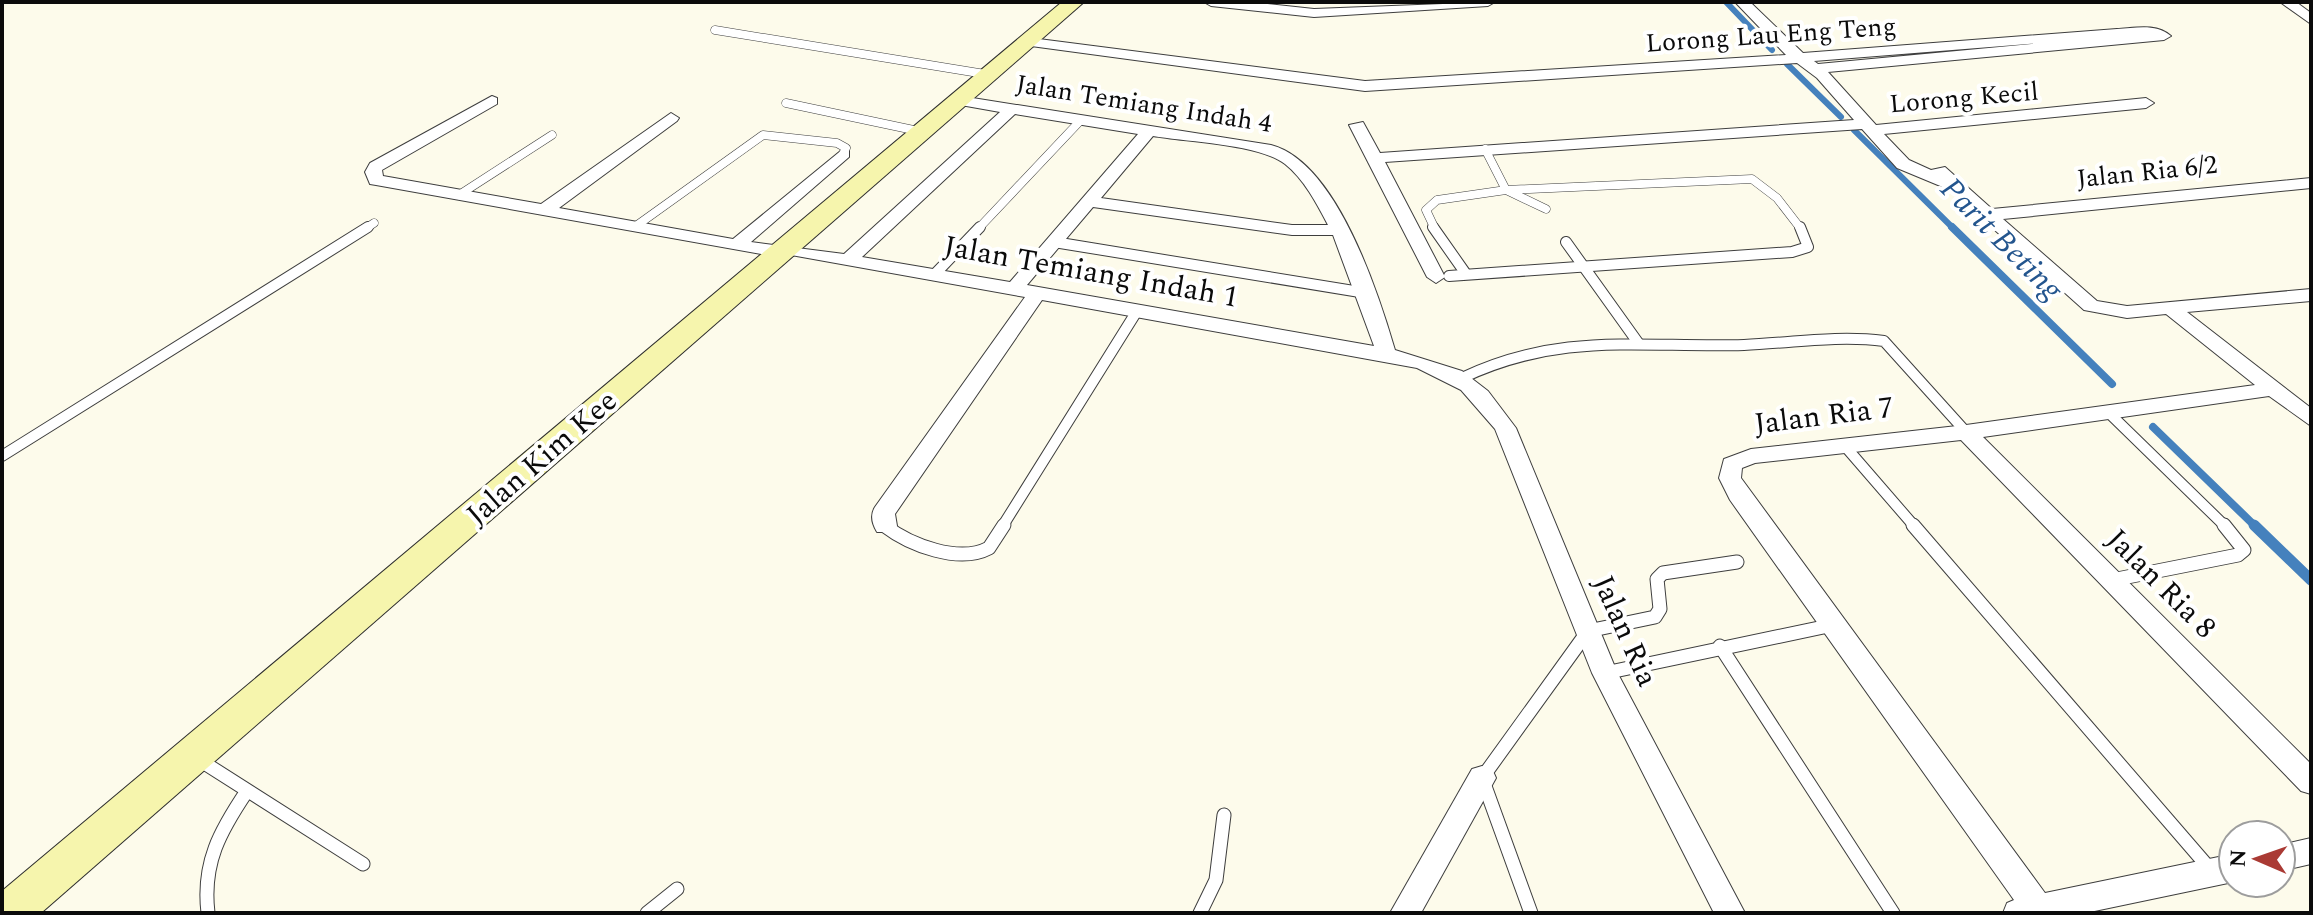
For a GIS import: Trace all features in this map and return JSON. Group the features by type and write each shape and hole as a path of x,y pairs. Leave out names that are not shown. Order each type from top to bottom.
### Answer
{"street":[{"name":"Jalan Kim Kee","path":"9,913 1031,42 1074,2"},
{"path":"1211,2 1314,13 1488,2"},
{"name":"Lorong Kecil","path":"1742,2 1787,59 1816,69 1856,126 2146,103"},
{"path":"2287,2 2311,20"},
{"name":"Lorong Lau Eng Teng","path":"1031,42 1365,86 1787,59 2117,33 2154,31 2164,36 1816,69"},
{"name":"Jalan Temiang Indah 1","path":"492,101 373,172 376,180 1386,354 1432,364 1462,378"},
{"name":"Jalan Temiang Indah 4","path":"960,101 1271,150 1291,157 1339,230 1367,293 1386,354"},
{"path":"848,260 1011,110"},
{"path":"546,209 671,118"},
{"path":"1357,125 1443,277"},
{"path":"1374,158 1856,126 1903,164 1959,189"},
{"path":"1014,289 1148,132"},
{"path":"737,244 843,154"},
{"path":"1939,171 2078,298 2106,310 2170,308 2311,295"},
{"name":"Jalan Ria 6/2","path":"1988,215 2311,183"},
{"path":"1089,201 1292,230 1339,230"},
{"path":"885,526 883,513 1037,293"},
{"path":"2170,308 2311,419"},
{"name":"Jalan Ria","path":"1462,378 1486,399 1505,428 1605,673 1730,913"},
{"name":"Jalan Ria 7","path":"2028,911 1730,478 1732,464 1751,456 1966,432 2274,389"},
{"name":"Jalan Ria 8","path":"1966,432 2311,782"},
{"path":"1405,913 1482,778"},
{"path":"2028,911 2217,871"}],"lane":[{"path":"715,30 991,75"},
{"path":"786,103 923,133"},
{"path":"934,275 1080,121"},
{"path":"459,195 552,135"},
{"path":"636,226 763,135 837,143 846,148 843,154"},
{"path":"1485,149 1506,190 1546,209"},
{"path":"1443,277 1582,264 1792,252 1808,247 1807,239 1793,219 1761,183 1752,179 1506,190 1437,200 1426,210 1428,219 1466,274"},
{"path":"2,456 374,223"},
{"path":"1054,242 1367,293"},
{"path":"1566,242 1639,344"},
{"path":"885,526 894,534 963,555 980,553 989,548 1137,311"},
{"path":"1462,378 1483,368 1561,346 1742,345 1862,338 1884,341 1966,432"},
{"path":"2112,580 2238,555 2244,550 2214,512 2121,410"},
{"path":"1844,445 2217,863"},
{"path":"1531,913 1482,778 1588,631 1655,617 1660,609 1657,579 1663,573 1737,562"},
{"path":"1605,673 1720,646 1833,625"},
{"path":"1720,646 1893,913"},
{"path":"193,756 363,864"},
{"path":"208,913 203,873 214,841 247,791"},
{"path":"1200,913 1207,905 1222,846 1224,815"},
{"path":"647,913 677,889"}],"waterway":[{"name":"Parit Beting","path":"1726,2 1772,50"},
{"name":"Parit Beting","path":"1787,64 1841,117"},
{"name":"Parit Beting","path":"1854,130 1954,229"},
{"name":"Parit Beting","path":"1952,227 2112,384"},
{"name":"Parit Beting","path":"2153,427 2256,527"},
{"name":"Parit Beting","path":"2254,525 2311,580"}]}
